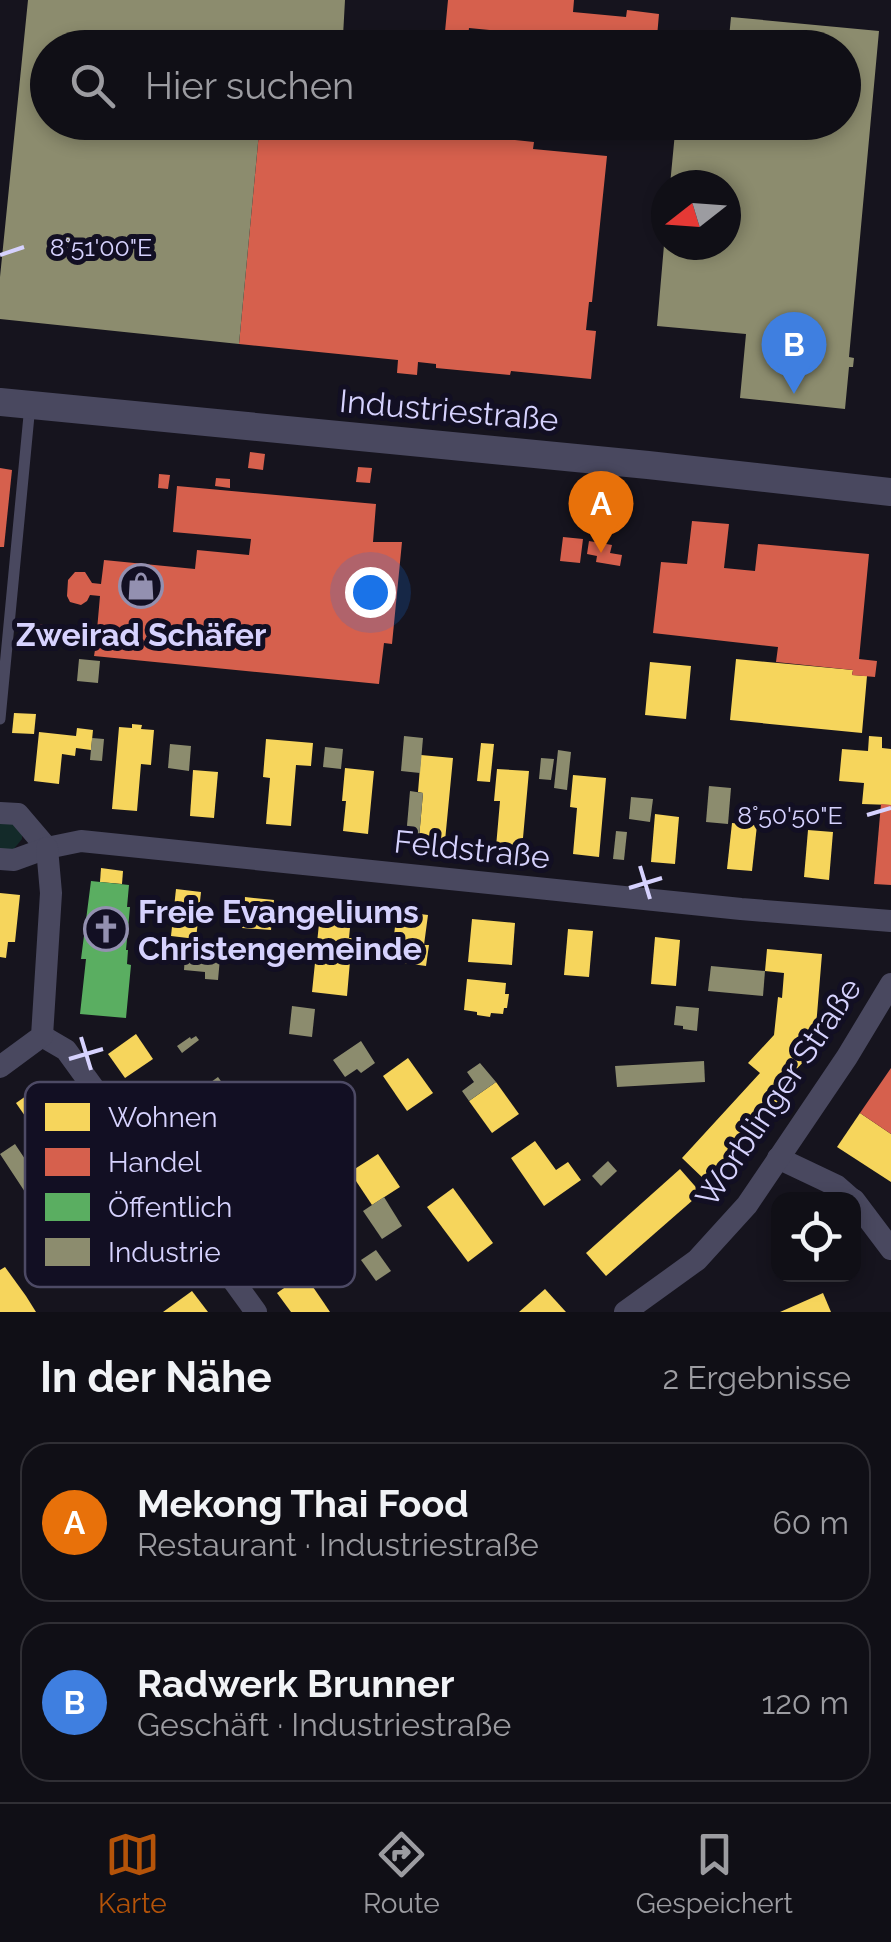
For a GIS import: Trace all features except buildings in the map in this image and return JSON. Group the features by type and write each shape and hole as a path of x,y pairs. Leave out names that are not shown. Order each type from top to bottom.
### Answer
{"street":[{"name":"Industriestraße","path":"0,402 648,464 891,492"},
{"path":"0,813 18,814 47,848 52,894 42,1036 0,1067"},
{"name":"Feldstraße","path":"0,858 14,860 81,841 891,922"},
{"name":"Worblinger Straße","path":"624,1312 697,1260 747,1205 891,984"},
{"path":"42,1036 66,1050 89,1082"},
{"path":"778,1158 844,1192"},
{"path":"861,1210 891,1248"},
{"path":"238,1287 256,1312"}],"lane":[{"path":"0,719 30,405"}],"green space":[{"path":"13,822 22,832 22,839 13,850 0,849 0,823"}],"place":[{"name":"Radwerk Brunner","path":"794,394"},
{"name":"Mekong Thai Food","path":"601,553"},
{"name":"Zweirad Schäfer","path":"141,586"},
{"name":"Freie Evangeliums Christengemeinde","path":"106,929"}]}
